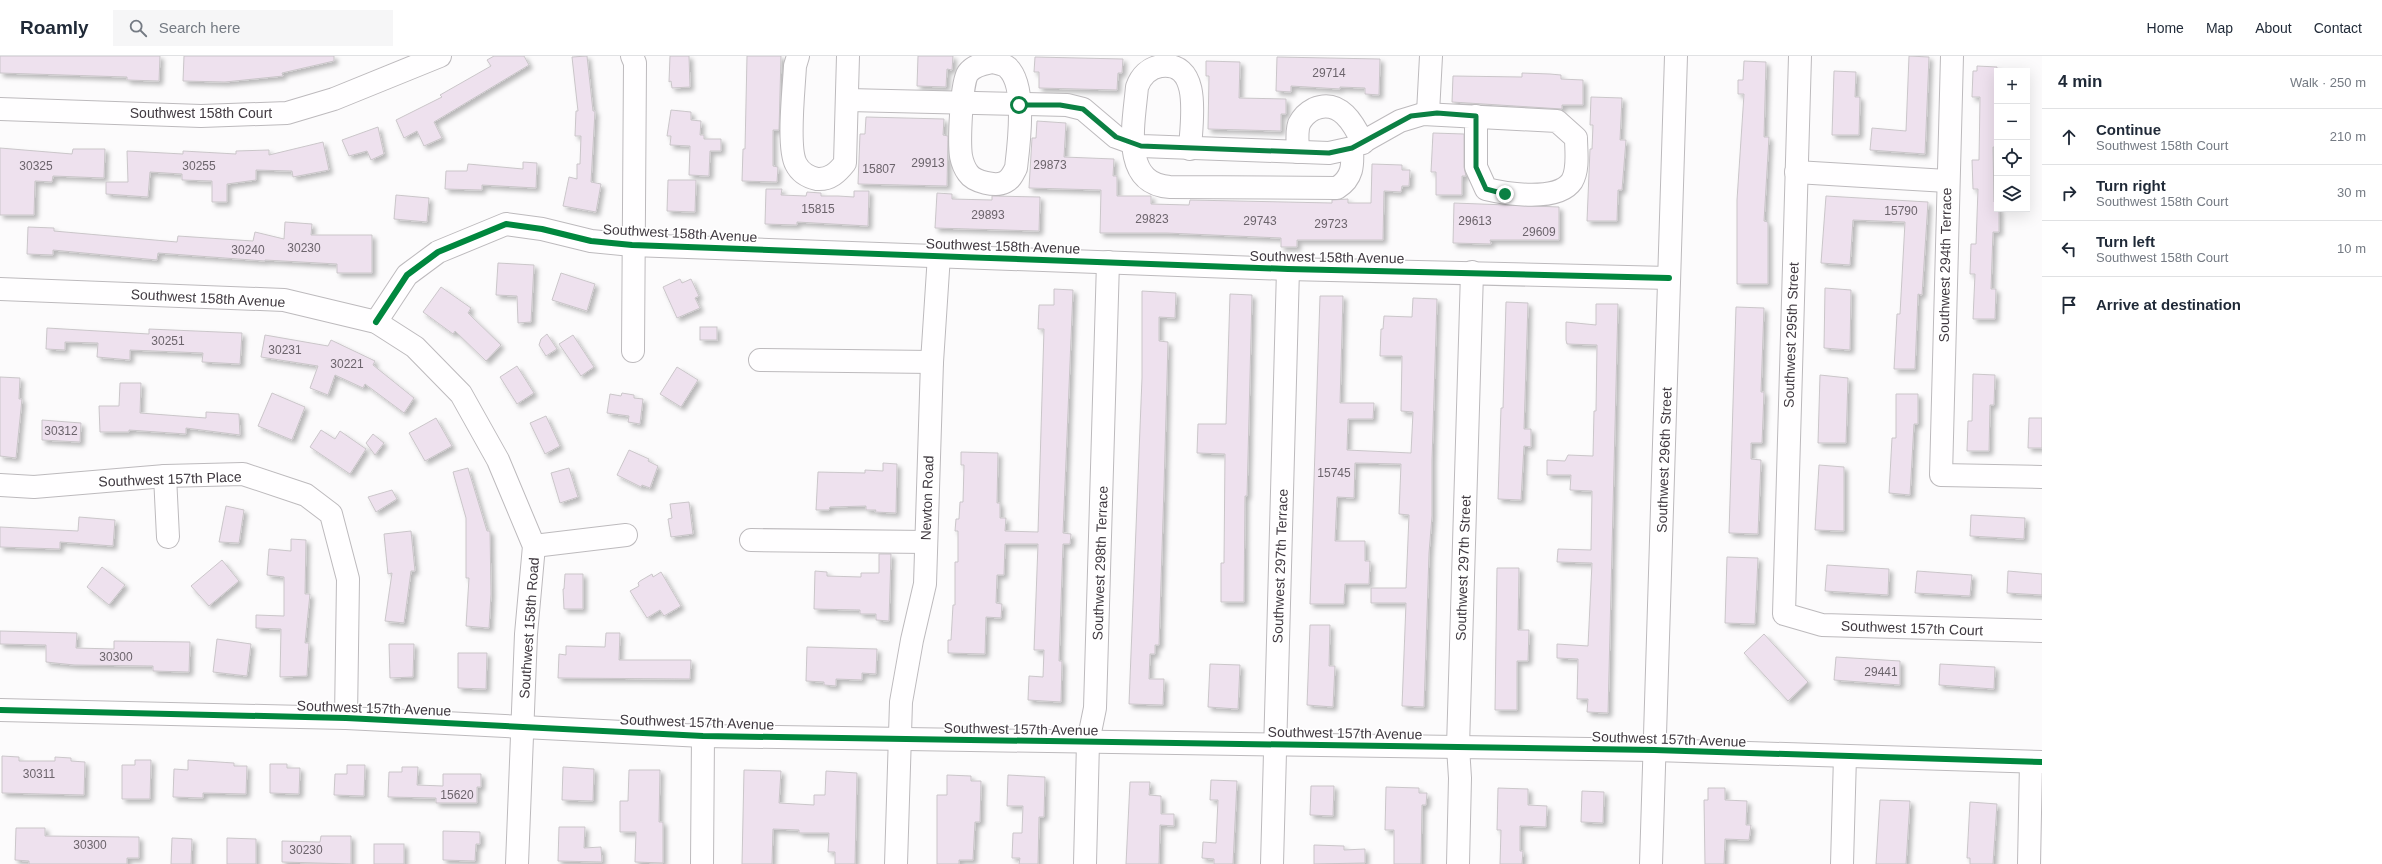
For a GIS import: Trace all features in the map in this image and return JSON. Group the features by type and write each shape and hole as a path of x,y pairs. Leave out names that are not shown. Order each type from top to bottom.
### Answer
{"street":[{"name":"Southwest 158th Court","path":"0,109 201,116 287,113 334,99 440,56"},
{"path":"632,56 635,63 632,245 633,352"},
{"path":"798,56 795,66 792,148 795,162 801,171 809,177 819,179 829,178 838,172 845,163 848,100 848,56"},
{"path":"1428,113 1431,56"},
{"name":"Southwest 296th Street","path":"1651,864 1676,56"},
{"name":"Southwest 295th Street","path":"1784,614 1800,56"},
{"name":"Southwest 294th Terrace","path":"1952,56 1947,181 1941,475 2042,477"},
{"path":"992,62 1006,66 1015,77 1019,90 1016,168 1012,177 1003,183 988,183 968,175 961,157 962,103 968,74 977,65 992,62"},
{"path":"1190,149 1191,85 1181,71 1168,66 1152,69 1146,73 1138,83 1134,159 1143,177 1154,184 1170,187 1337,188 1348,180 1351,172 1358,146 1355,127 1344,113 1332,106 1325,106 1311,110 1300,124 1298,152"},
{"path":"848,100 1060,105 1083,109 1116,137 1134,144 1155,148 1329,153 1358,146 1400,120 1428,113 1557,121 1576,138 1576,168 1572,181 1559,192 1505,194 1486,189 1476,167 1476,116"},
{"path":"1796,172 1947,181"},
{"name":"Southwest 158th Avenue","path":"0,289 284,300 376,322 408,275 438,252 506,224 542,229 591,241 632,245 1288,268 1669,278"},
{"name":"Newton Road","path":"896,864 901,702 912,640 925,584 932,362 939,255"},
{"name":"Southwest 298th Terrace","path":"1084,864 1088,742 1095,708 1108,262"},
{"name":"Southwest 297th Terrace","path":"1272,864 1274,744 1288,268"},
{"name":"Southwest 297th Street","path":"1458,864 1460,778 1458,747 1472,272"},
{"name":"Southwest 158th Road","path":"376,322 415,347 461,394 498,460 534,546 526,634 524,726 517,864"},
{"path":"760,360 932,362"},
{"name":"Southwest 157th Place","path":"0,485 34,487 165,476 243,474 306,495 332,514 348,579 346,718"},
{"path":"165,476 168,537"},
{"path":"534,546 626,535"},
{"path":"751,540 926,542"},
{"name":"Southwest 157th Court","path":"1784,614 1822,625 2042,631"},
{"name":"Southwest 157th Avenue","path":"0,710 346,718 703,736 1654,750 2036,762"},
{"path":"702,864 703,736"},
{"path":"1842,864 1845,756"},
{"path":"2029,864 2036,762"}],"building":[{"path":"0,56 160,56 159,81 127,80 127,77 0,73"},
{"path":"184,56 334,56 334,61 282,73 283,76 225,82 183,81"},
{"path":"494,56 524,56 529,65 434,122 442,138 424,146 417,131 404,138 396,120 442,97 440,95 491,66 487,60"},
{"path":"587,56 593,111 595,111 591,182 601,184 596,212 563,206 569,177 577,179 577,164 580,164 581,136 575,136 576,111 578,111 572,57"},
{"path":"670,56 689,56 690,87 672,88 671,81 669,82"},
{"path":"747,56 781,56 779,130 773,130 773,166 778,167 777,182 742,181 743,149 745,149"},
{"path":"918,56 953,56 952,70 947,69 946,87 917,86"},
{"path":"1909,56 1929,57 1925,154 1870,150 1872,128 1906,131"},
{"path":"1035,57 1123,59 1122,73 1118,73 1117,90 1039,88 1039,72 1034,72"},
{"path":"1277,57 1380,59 1379,95 1365,94 1365,88 1340,87 1340,89 1291,86 1291,92 1276,91"},
{"path":"1206,61 1240,62 1239,98 1286,99 1286,114 1281,114 1281,131 1208,129 1209,76 1206,76"},
{"path":"1744,61 1766,62 1764,137 1769,137 1764,221 1768,222 1768,284 1737,284 1737,200 1744,94 1738,94 1738,80 1743,80"},
{"path":"1977,66 1997,67 1994,68 1993,147 1994,212 1999,212 1999,232 1993,232 1991,289 1996,289 1995,319 1973,319 1975,274 1970,274 1971,244 1976,244 1978,189 1973,189 1972,160 1979,160 1980,97 1972,97 1973,71 1977,71"},
{"path":"1834,71 1856,72 1855,97 1860,97 1859,135 1832,135"},
{"path":"1522,73 1561,75 1561,79 1583,80 1583,105 1562,105 1562,109 1452,102 1453,76 1522,77"},
{"path":"1591,97 1622,98 1620,140 1626,140 1622,190 1618,190 1617,221 1587,221 1590,149 1592,149 1593,125 1590,125"},
{"path":"671,110 691,112 691,120 701,121 700,135 704,135 704,139 721,139 721,151 710,151 709,176 689,175 690,146 670,145 671,136 667,136"},
{"path":"866,117 944,119 943,135 948,136 947,186 858,184 860,134 865,134"},
{"path":"1037,121 1066,123 1064,157 1114,159 1113,176 1117,176 1117,196 1151,196 1151,204 1189,205 1190,200 1332,203 1332,200 1348,199 1348,203 1371,203 1372,164 1402,165 1402,170 1410,170 1409,186 1402,186 1401,192 1384,191 1383,240 1297,240 1297,247 1281,247 1281,238 1167,233 1100,233 1101,190 1029,188 1032,138 1036,138"},
{"path":"378,127 384,154 371,160 367,151 349,156 342,140"},
{"path":"1433,133 1464,134 1464,167 1466,176 1462,176 1462,195 1436,195 1436,172 1431,172"},
{"path":"323,142 329,170 293,177 292,171 256,170 256,180 227,184 227,202 212,202 212,181 182,180 182,174 150,172 148,197 106,194 106,182 128,182 127,151 183,154 183,151 236,154 236,151 269,150 269,155"},
{"path":"0,148 72,154 73,149 105,149 104,178 53,176 52,182 35,181 34,215 0,215"},
{"path":"523,162 537,163 536,188 482,185 482,190 445,189 446,171 467,171 468,164 523,169"},
{"path":"668,180 696,180 695,212 667,211"},
{"path":"766,189 782,189 781,195 806,196 807,192 821,193 821,196 854,197 854,191 869,191 868,226 797,222 797,225 765,224"},
{"path":"937,193 952,194 952,199 992,200 992,196 1040,197 1039,231 935,228"},
{"path":"396,195 429,198 427,222 394,219"},
{"path":"1826,196 1928,202 1922,295 1918,294 1915,369 1894,369 1897,314 1900,314 1905,222 1853,220 1850,265 1821,263"},
{"path":"1454,203 1559,207 1559,240 1490,240 1491,244 1453,243"},
{"path":"285,222 312,224 311,235 372,235 372,273 337,273 337,264 265,261 158,253 157,260 53,250 53,255 27,254 28,227 54,228 54,231 177,242 178,236 253,241 255,232 284,239"},
{"path":"498,263 534,265 531,322 518,323 517,296 496,295"},
{"path":"561,273 595,284 587,311 552,300"},
{"path":"680,279 682,283 691,279 699,296 695,298 700,308 677,318 663,287"},
{"path":"441,287 471,308 468,313 501,345 486,361 455,331 453,334 423,312"},
{"path":"1825,288 1851,290 1850,350 1824,348"},
{"path":"1054,289 1073,290 1063,533 1071,534 1070,544 1063,544 1059,661 1062,661 1061,702 1028,700 1029,676 1043,677 1044,650 1034,650 1038,544 1005,544 1004,575 997,575 996,603 1002,604 1001,618 986,617 985,654 948,653 948,640 951,640 953,605 955,605 955,562 958,562 958,531 955,531 956,519 959,519 960,502 963,502 964,465 961,465 961,452 998,453 997,503 1000,503 1000,518 1006,518 1005,531 1038,532 1044,329 1038,329 1039,305 1054,305"},
{"path":"1142,291 1176,293 1175,318 1159,317 1159,341 1168,342 1164,487 1159,645 1155,645 1155,654 1150,654 1149,679 1164,679 1163,705 1129,704 1142,378"},
{"path":"1230,294 1252,295 1247,496 1245,496 1244,602 1221,602 1221,563 1224,563 1225,454 1197,453 1198,424 1226,424"},
{"path":"1320,296 1343,296 1340,403 1374,403 1373,419 1348,419 1347,450 1411,453 1413,412 1401,411 1402,356 1380,356 1381,329 1383,329 1384,316 1412,317 1413,298 1437,299 1432,460 1432,516 1429,553 1424,707 1402,706 1406,603 1371,603 1371,588 1406,588 1409,515 1399,514 1401,464 1355,463 1354,498 1337,497 1335,541 1365,541 1365,561 1370,561 1369,584 1345,584 1344,604 1310,604"},
{"path":"1506,302 1528,303 1524,429 1531,429 1531,447 1524,446 1521,500 1498,499 1501,408 1503,408"},
{"path":"1596,304 1618,304 1608,713 1587,712 1588,699 1577,699 1578,659 1557,658 1557,644 1588,646 1592,563 1557,562 1558,549 1591,550 1592,491 1570,490 1571,475 1547,475 1547,460 1565,461 1568,455 1593,456 1594,411 1596,411 1597,345 1567,344 1566,322 1596,325"},
{"path":"1736,307 1764,308 1761,392 1764,392 1762,443 1751,443 1751,459 1761,460 1758,534 1729,533"},
{"path":"700,327 717,327 717,340 700,340"},
{"path":"47,328 149,334 149,329 242,333 240,364 202,362 203,353 130,350 130,360 97,357 98,343 65,342 65,350 46,349"},
{"path":"547,334 557,349 546,356 539,345 541,339"},
{"path":"265,335 328,346 331,340 375,361 373,365 414,398 404,413 365,384 363,388 335,375 328,395 310,388 318,366 261,357"},
{"path":"573,335 594,367 581,376 559,344"},
{"path":"517,366 534,393 517,404 500,377"},
{"path":"677,367 698,380 681,407 660,394"},
{"path":"1973,374 1995,375 1994,405 1990,405 1989,451 1967,451 1968,421 1972,421"},
{"path":"1820,375 1848,378 1846,443 1818,443"},
{"path":"0,377 20,378 19,399 22,399 16,458 0,456"},
{"path":"120,383 141,383 140,413 206,418 206,412 239,414 240,435 186,428 186,434 129,430 129,432 100,432 99,406 119,406"},
{"path":"272,393 305,407 292,440 258,426"},
{"path":"622,393 634,395 634,398 643,399 640,424 628,422 629,416 607,413 610,394 621,396"},
{"path":"1896,394 1918,394 1918,424 1914,424 1910,495 1889,493 1892,438 1896,438"},
{"path":"546,416 560,446 545,454 530,423"},
{"path":"436,418 452,446 425,461 409,433"},
{"path":"2029,418 2042,418 2042,448 2028,448"},
{"path":"42,420 81,423 80,442 42,440"},
{"path":"321,430 335,439 340,431 366,449 350,474 310,447"},
{"path":"373,434 384,443 375,455 366,443"},
{"path":"629,450 649,459 648,461 658,466 650,488 642,485 641,487 617,475"},
{"path":"883,463 897,464 896,513 866,510 866,506 830,507 829,510 816,510 818,472 865,473 865,470 883,471"},
{"path":"1819,465 1844,467 1844,531 1815,530"},
{"path":"468,468 487,531 490,531 491,594 489,628 466,626 469,578 466,578 466,518 453,472"},
{"path":"569,468 578,497 560,503 551,473"},
{"path":"392,490 397,499 376,512 368,497"},
{"path":"689,502 693,534 671,537 668,519 672,518 670,504"},
{"path":"226,506 244,510 239,543 219,542"},
{"path":"1971,515 2025,518 2024,539 1970,536"},
{"path":"79,517 115,520 113,546 60,542 60,549 0,547 0,527 78,531"},
{"path":"411,531 415,571 411,571 404,623 385,621 392,573 388,574 384,534"},
{"path":"291,539 306,540 305,594 310,594 305,643 309,643 307,676 280,677 281,629 256,628 256,615 284,616 284,577 267,575 269,549 291,551"},
{"path":"879,554 891,554 889,621 876,620 876,614 860,614 860,610 814,609 815,571 827,572 827,576 861,577 861,573 879,573"},
{"path":"1727,557 1758,558 1755,624 1725,623"},
{"path":"222,560 239,581 209,606 191,586"},
{"path":"1827,565 1889,569 1888,595 1825,591"},
{"path":"102,567 125,585 109,605 87,587"},
{"path":"1497,568 1519,568 1518,630 1529,630 1528,661 1517,661 1517,710 1495,710"},
{"path":"1917,571 1972,575 1970,596 1915,593"},
{"path":"2008,571 2042,574 2042,595 2007,593"},
{"path":"661,572 681,606 664,616 660,610 647,618 630,591 639,586 638,583 640,581 652,574 653,577"},
{"path":"565,574 583,574 583,609 564,609 563,589"},
{"path":"1310,625 1330,625 1329,666 1335,666 1333,707 1307,705"},
{"path":"0,631 77,633 76,648 114,649 114,641 190,642 189,672 153,671 153,666 74,665 46,662 46,645 0,644"},
{"path":"606,633 620,633 619,660 691,660 690,679 558,678 559,654 566,655 566,646 605,647"},
{"path":"1764,634 1808,682 1788,701 1744,653"},
{"path":"217,639 251,644 247,676 213,672"},
{"path":"389,644 414,644 413,677 390,678"},
{"path":"807,647 877,649 876,674 862,673 862,680 836,679 836,686 824,685 824,682 806,681"},
{"path":"458,653 487,653 486,689 458,688"},
{"path":"1836,657 1900,661 1900,685 1834,680"},
{"path":"1210,664 1240,665 1238,709 1208,707"},
{"path":"1940,664 1995,667 1994,689 1939,685"},
{"path":"2,756 19,757 19,761 55,761 55,757 71,758 71,761 85,762 84,795 2,793"},
{"path":"135,760 151,760 150,799 122,799 122,765 135,765"},
{"path":"188,760 234,763 234,766 247,766 246,794 203,793 203,798 173,797 174,769 188,770"},
{"path":"270,764 287,764 287,768 300,768 299,794 270,793"},
{"path":"347,765 365,765 364,796 334,795 335,774 347,774"},
{"path":"402,767 418,767 417,785 443,786 443,774 481,774 481,787 477,787 477,803 436,803 436,798 388,797 389,772 402,772"},
{"path":"563,767 594,769 593,801 562,800"},
{"path":"629,770 660,770 659,822 663,822 663,863 635,862 636,832 620,832 620,801 628,801"},
{"path":"744,770 781,771 779,803 814,805 814,795 825,795 826,771 857,773 855,864 835,864 835,852 828,852 829,833 799,833 799,830 773,829 772,864 742,864"},
{"path":"947,775 971,776 971,781 981,781 980,822 975,822 973,860 959,860 959,864 937,864 937,795 947,795"},
{"path":"1008,775 1045,777 1044,817 1039,817 1038,864 1019,864 1020,858 1012,858 1013,833 1022,833 1023,806 1007,806"},
{"path":"1211,780 1237,781 1233,864 1214,864 1214,859 1202,858 1203,842 1216,843 1218,800 1210,800"},
{"path":"1130,782 1150,782 1149,795 1161,796 1161,814 1174,814 1174,826 1160,825 1159,864 1126,864"},
{"path":"1311,786 1334,786 1333,816 1310,815"},
{"path":"1386,787 1419,788 1419,793 1427,793 1426,805 1422,805 1421,864 1394,864 1394,830 1385,830"},
{"path":"1498,788 1528,789 1528,805 1547,806 1546,827 1520,826 1520,851 1523,851 1522,864 1500,864 1501,830 1497,830"},
{"path":"1708,788 1725,788 1725,800 1747,801 1746,825 1751,825 1749,840 1725,839 1724,864 1705,864 1704,800 1708,800"},
{"path":"1582,791 1604,792 1603,823 1581,822"},
{"path":"1880,800 1910,801 1906,864 1876,864"},
{"path":"1970,802 1997,804 1993,864 1970,864 1970,858 1967,858"},
{"path":"559,827 585,827 584,848 601,847 602,862 558,861"},
{"path":"16,828 45,828 45,836 139,837 139,858 127,858 127,864 29,864 29,861 15,860"},
{"path":"443,831 480,832 480,844 476,844 475,861 443,860"},
{"path":"321,836 351,836 351,864 282,862 282,841 320,842"},
{"path":"172,838 192,839 191,864 171,864"},
{"path":"227,838 256,839 256,864 227,864"},
{"path":"374,844 404,844 404,864 374,864"},
{"path":"1314,845 1344,846 1344,850 1365,849 1365,863 1314,864"}],"cycle path":[{"path":"376,322 407,275 438,252 506,224 542,229 591,241 632,245 1288,269 1669,278"},
{"path":"0,710 346,718 703,736 1654,750 2042,762"}],"route":[{"path":"1019,105 1067,105 1083,109 1092,115 1107,131 1116,137 1141,146 1155,148 1318,153 1329,153 1352,148 1363,143 1400,120 1411,116 1437,113 1476,116 1476,167 1486,189 1505,194"}]}
